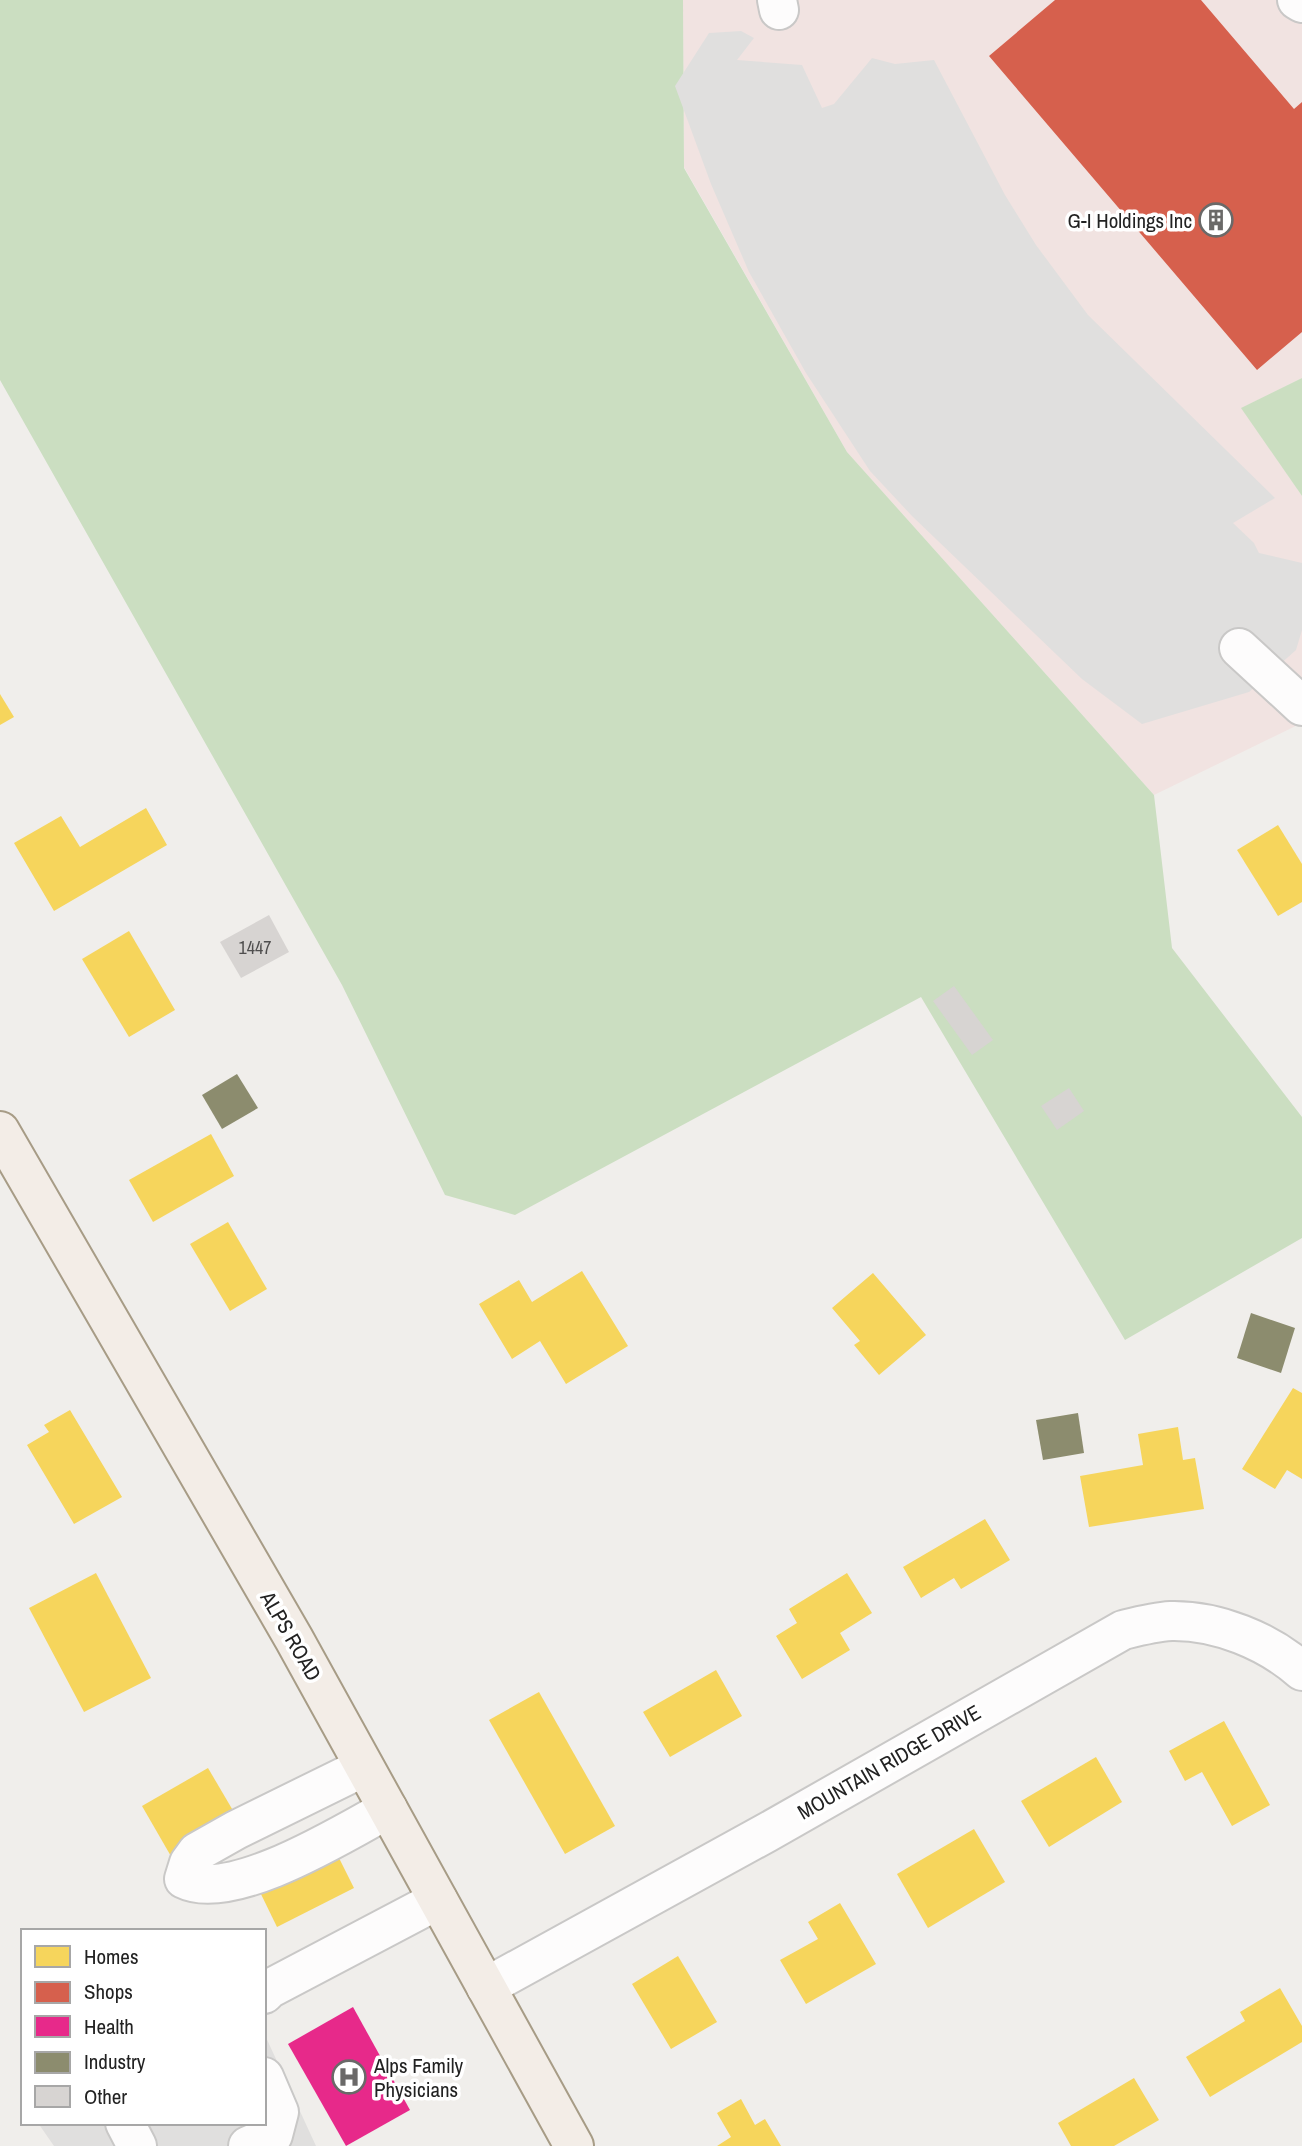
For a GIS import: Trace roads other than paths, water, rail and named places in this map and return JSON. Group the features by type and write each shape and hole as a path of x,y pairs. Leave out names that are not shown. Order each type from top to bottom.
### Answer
{"main road":[{"name":"ALPS ROAD","path":"0,1131 288,1629 575,2146"}],"street":[{"path":"1297,0 1302,3"},
{"path":"1239,648 1302,706"},
{"name":"MOUNTAIN RIDGE DRIVE","path":"486,1987 766,1833 1123,1630 1147,1623 1173,1621 1213,1626 1253,1639 1302,1671"},
{"path":"365,1767 197,1852 189,1863 184,1880 194,1884 217,1884 271,1868 308,1853 388,1809"},
{"path":"266,1992 438,1899"},
{"path":"248,2146 273,2135 279,2112 266,2082"},
{"path":"126,2125 137,2146"}],"place":[{"name":"G-I Holdings Inc","path":"1216,220"},
{"name":"Alps Family Physicians","path":"349,2077"}]}
